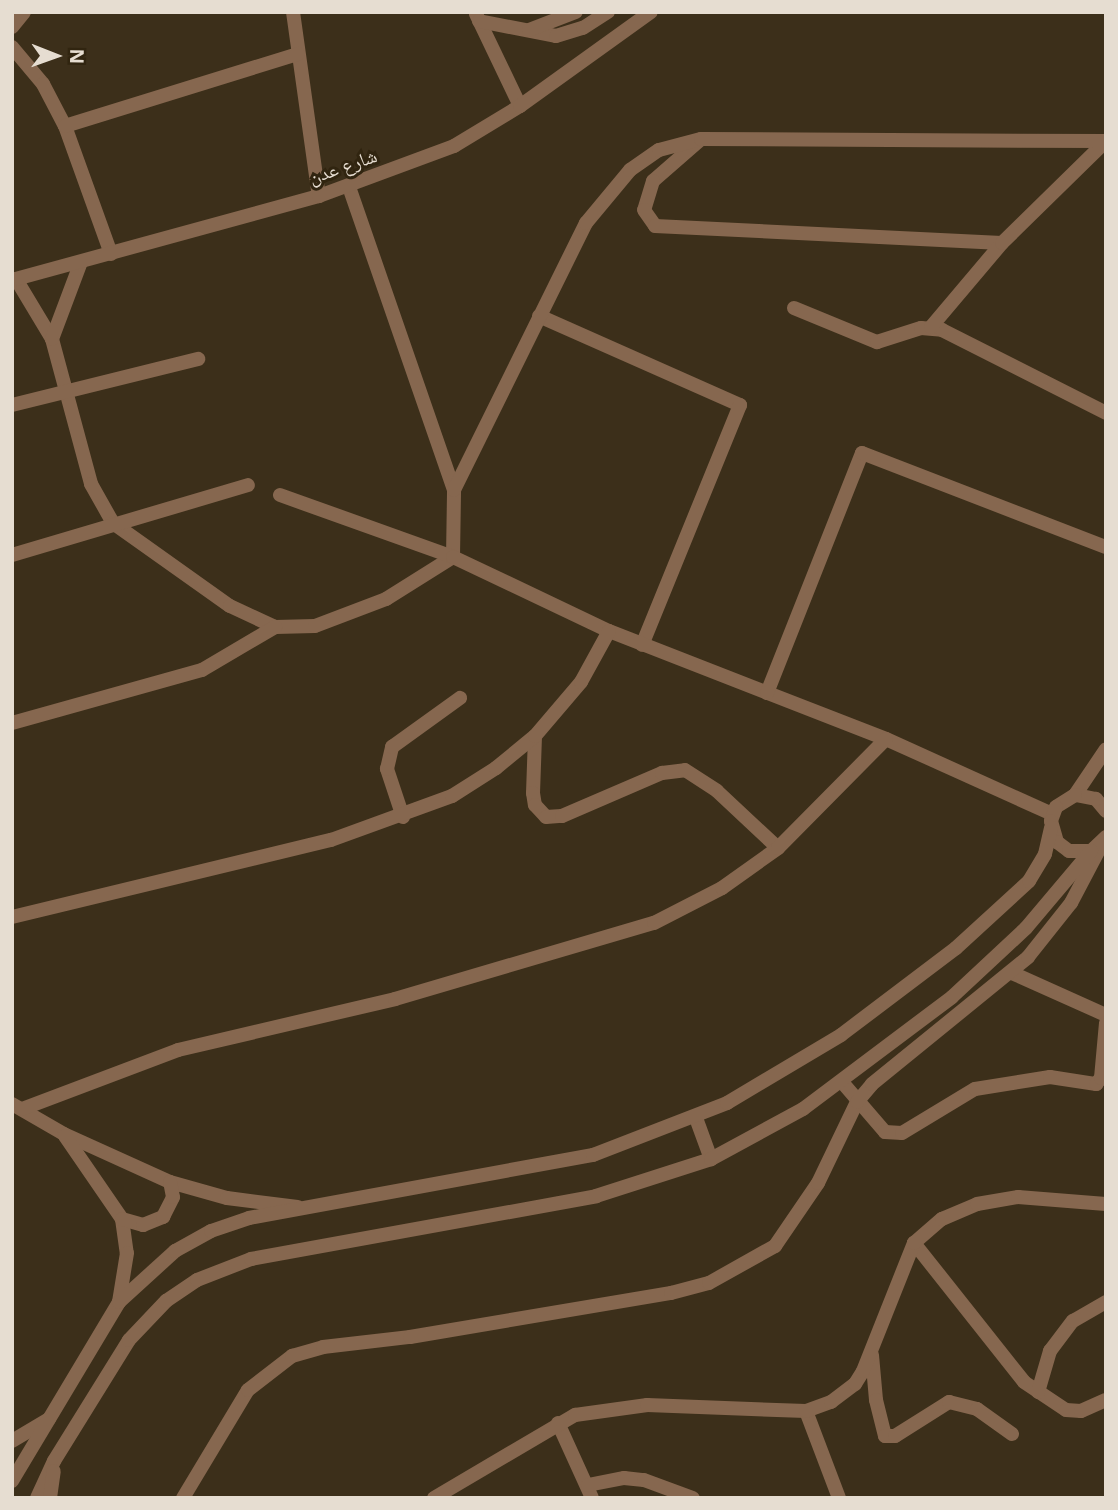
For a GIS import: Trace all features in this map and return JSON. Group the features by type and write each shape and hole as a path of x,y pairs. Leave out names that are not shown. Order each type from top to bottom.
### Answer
{"street":[{"path":"12,27 24,12"},
{"path":"293,12 319,196"},
{"path":"499,23 509,12"},
{"path":"526,31 576,12"},
{"path":"477,16 526,31 568,35 608,12"},
{"name":"شارع عدن","path":"14,279 319,196 454,146 520,106 651,12"},
{"path":"477,16 520,106"},
{"path":"12,47 26,60 65,126 111,254"},
{"path":"65,126 298,54"},
{"path":"12,66 26,60"},
{"path":"454,490 586,223 615,187 659,150 701,139 951,144 1106,141"},
{"path":"701,139 653,181 644,210 655,226 1002,243"},
{"path":"794,308 877,341 931,327 1002,243 1106,141"},
{"path":"349,186 454,490 453,557"},
{"path":"52,339 81,262"},
{"path":"14,279 52,339 92,484 113,523 219,600 275,626 315,626 351,615 453,557"},
{"path":"538,316 740,405 642,645"},
{"path":"931,327 1106,413"},
{"path":"12,405 198,359"},
{"path":"768,693 862,453 1106,547"},
{"path":"12,555 248,485"},
{"path":"280,495 453,557 642,645 886,739 1052,821 1062,848 1076,853 1100,843"},
{"path":"12,723 202,670 275,626"},
{"path":"12,917 331,840 403,817 453,796 496,768 535,736 580,682 609,631"},
{"path":"403,817 387,769 392,747 460,698"},
{"path":"535,736 533,793 535,805 546,817 562,816 662,773 685,770 717,791 778,848"},
{"path":"17,1106 178,1050 396,999 654,923 722,888 778,848 886,739"},
{"path":"12,1481 120,1303 160,1262 193,1240 249,1218 555,1164 631,1143 695,1118 800,1062 921,976 1029,881 1045,854 1052,821 1061,802 1074,795 1106,749"},
{"path":"1074,795 1096,799 1106,811"},
{"path":"183,1498 248,1390 262,1374 292,1356 323,1347 410,1337 671,1293 709,1283 746,1265 775,1246 793,1224 858,1102 887,1070 1012,973 1065,913 1100,843"},
{"path":"37,1498 54,1461 141,1326 180,1291 214,1272 251,1259 596,1196 711,1159 842,1082 977,975 1049,903 1100,843"},
{"path":"1012,973 1106,1015"},
{"path":"842,1082 885,1132 894,1135 975,1089 1050,1077 1096,1084 1101,1078 1106,1023"},
{"path":"17,1106 64,1135 170,1182 240,1200 309,1208"},
{"path":"695,1118 711,1159"},
{"path":"64,1135 122,1219 127,1253 120,1303"},
{"path":"122,1219 143,1226 157,1221 171,1204 170,1182"},
{"path":"434,1498 558,1423 609,1408 647,1405 806,1410 844,1394 872,1354 914,1243 956,1211 994,1200 1051,1196 1106,1204"},
{"path":"914,1243 1017,1376 1066,1410 1081,1411 1106,1400"},
{"path":"1038,1392 1051,1351 1073,1321 1106,1302"},
{"path":"872,1354 876,1400 885,1436 895,1436 949,1402 978,1409 1012,1434"},
{"path":"806,1410 839,1498"},
{"path":"12,1441 49,1419"},
{"path":"558,1423 590,1491 634,1479 693,1498"},
{"path":"50,1498 54,1461"}]}
